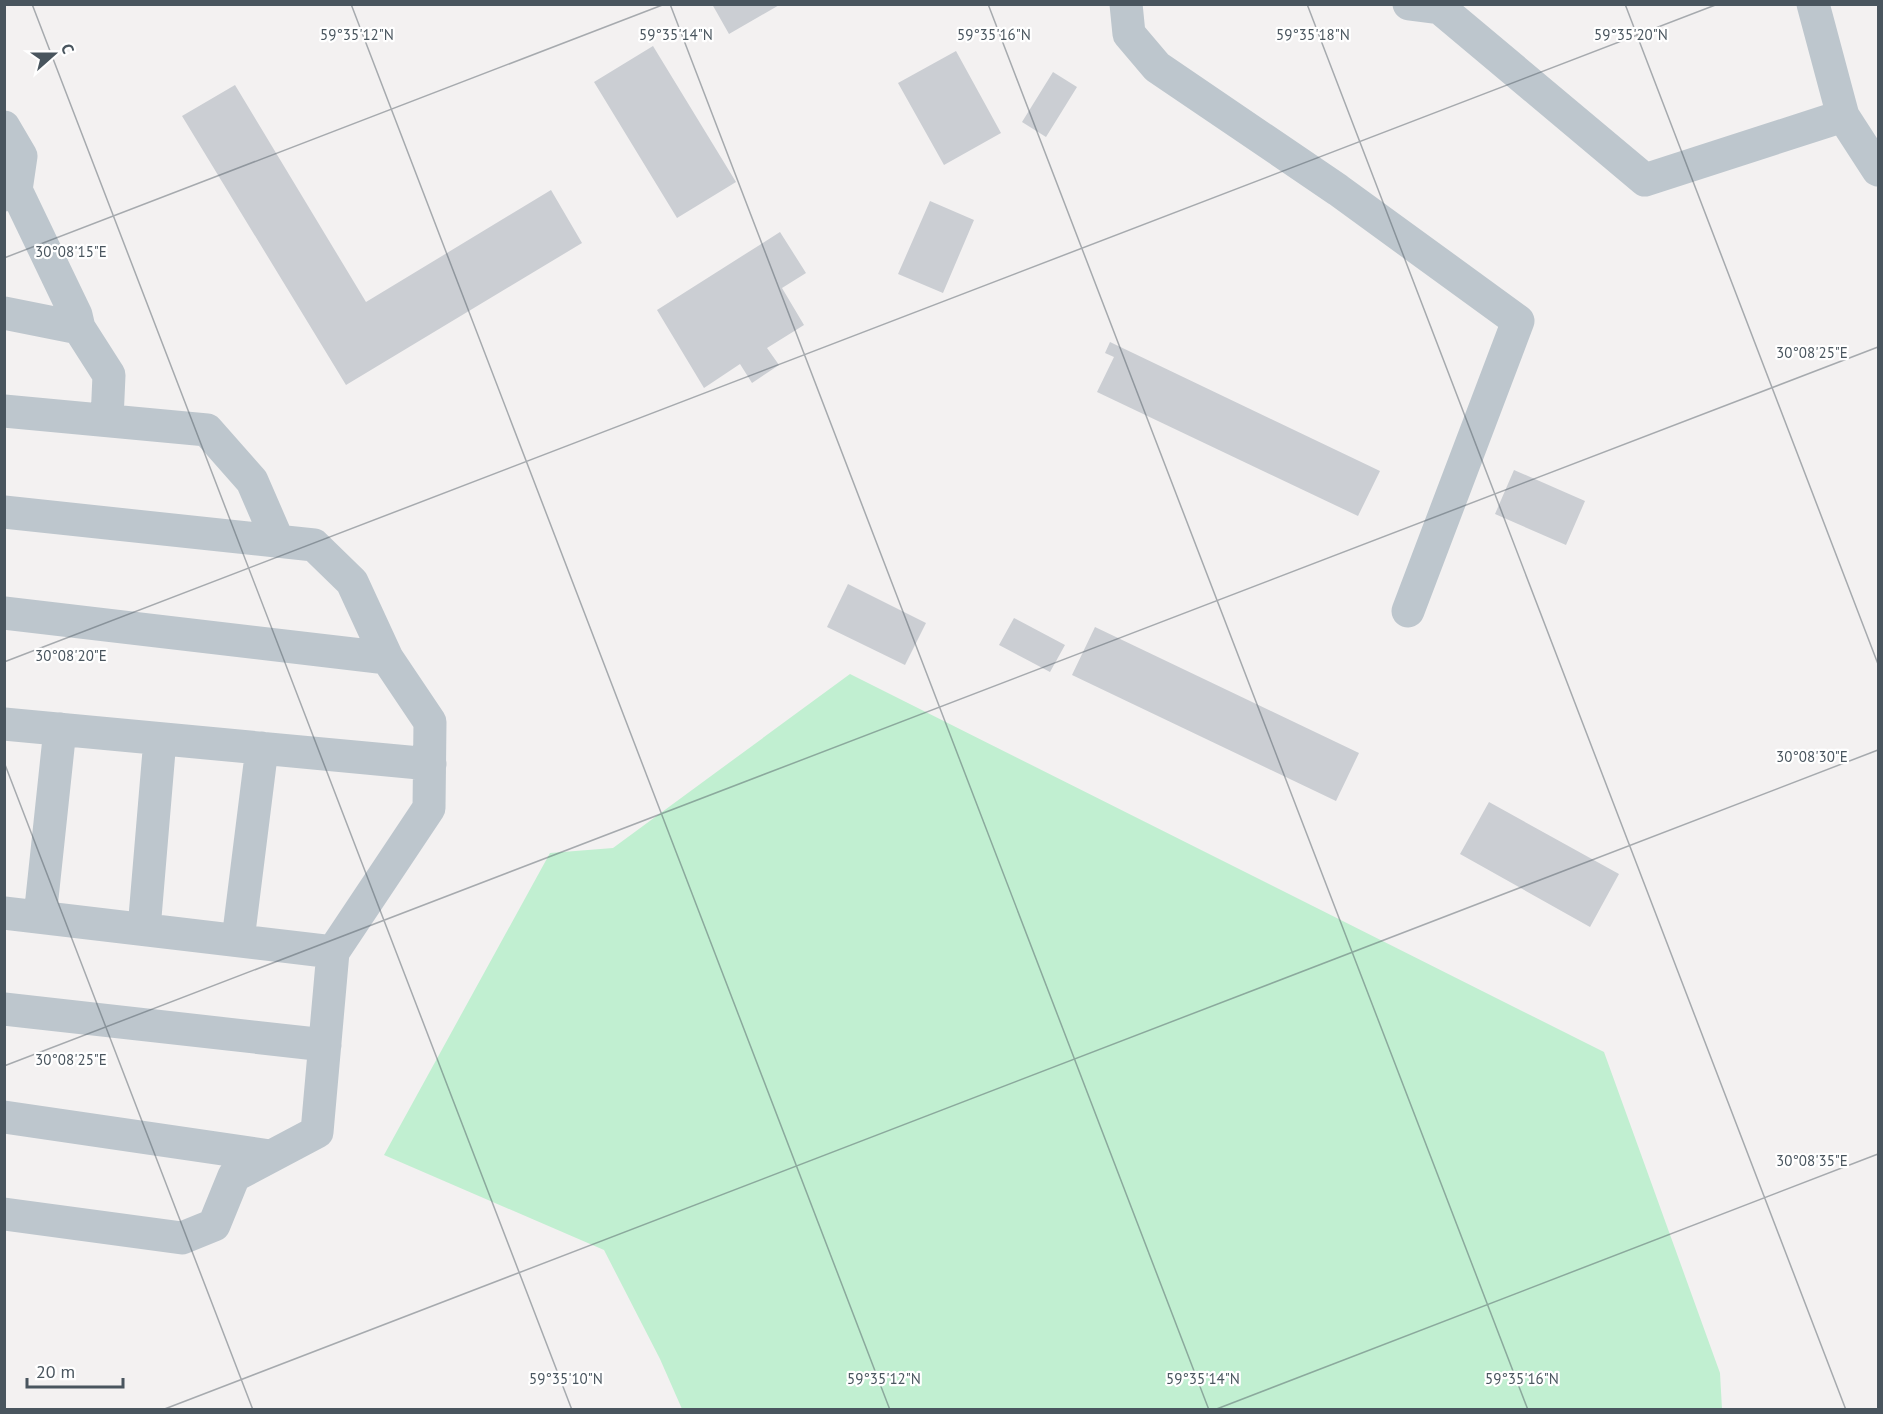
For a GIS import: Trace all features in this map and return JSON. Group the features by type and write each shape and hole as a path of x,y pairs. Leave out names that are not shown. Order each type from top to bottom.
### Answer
{"lane":[{"path":"1126,4 1129,33 1157,67 1338,190 1518,321 1408,611"},
{"path":"1409,4 1440,8 1645,180 1842,116"},
{"path":"1813,4 1842,116 1878,170"},
{"path":"4,127 21,156 10,192 76,315 78,328 109,375 107,420"},
{"path":"4,313 78,328"},
{"path":"4,411 207,430 252,481 278,541"},
{"path":"4,512 314,545 351,582 387,658 430,722 429,808 333,952 317,1132 234,1176 214,1225 182,1238 4,1214"},
{"path":"4,613 387,658"},
{"path":"4,724 430,764"},
{"path":"40,918 60,729"},
{"path":"144,929 160,739"},
{"path":"238,940 262,748"},
{"path":"4,913 333,952"},
{"path":"4,1009 325,1045"},
{"path":"4,1117 270,1156"}],"green space":[{"path":"850,674 1604,1052 1720,1373 1722,1409 682,1409 660,1359 604,1250 384,1155 550,853 613,848"}],"building":[{"path":"712,4 781,4 729,34"},
{"path":"653,46 736,182 677,218 594,82"},
{"path":"956,51 1001,133 944,165 898,83"},
{"path":"1053,72 1077,87 1046,137 1022,122"},
{"path":"235,85 366,302 551,190 582,243 346,385 182,116"},
{"path":"930,201 974,220 943,293 898,274"},
{"path":"780,232 806,273 782,288 804,325 767,348 779,365 752,383 740,364 704,388 657,310"},
{"path":"1110,342 1380,471 1358,516 1097,392 1114,357 1105,353"},
{"path":"1514,470 1585,501 1566,545 1495,514"},
{"path":"848,584 926,623 905,665 827,627"},
{"path":"1014,618 1065,645 1050,672 999,645"},
{"path":"1095,627 1359,753 1336,801 1072,675"},
{"path":"1489,802 1619,874 1590,927 1460,854"}]}
